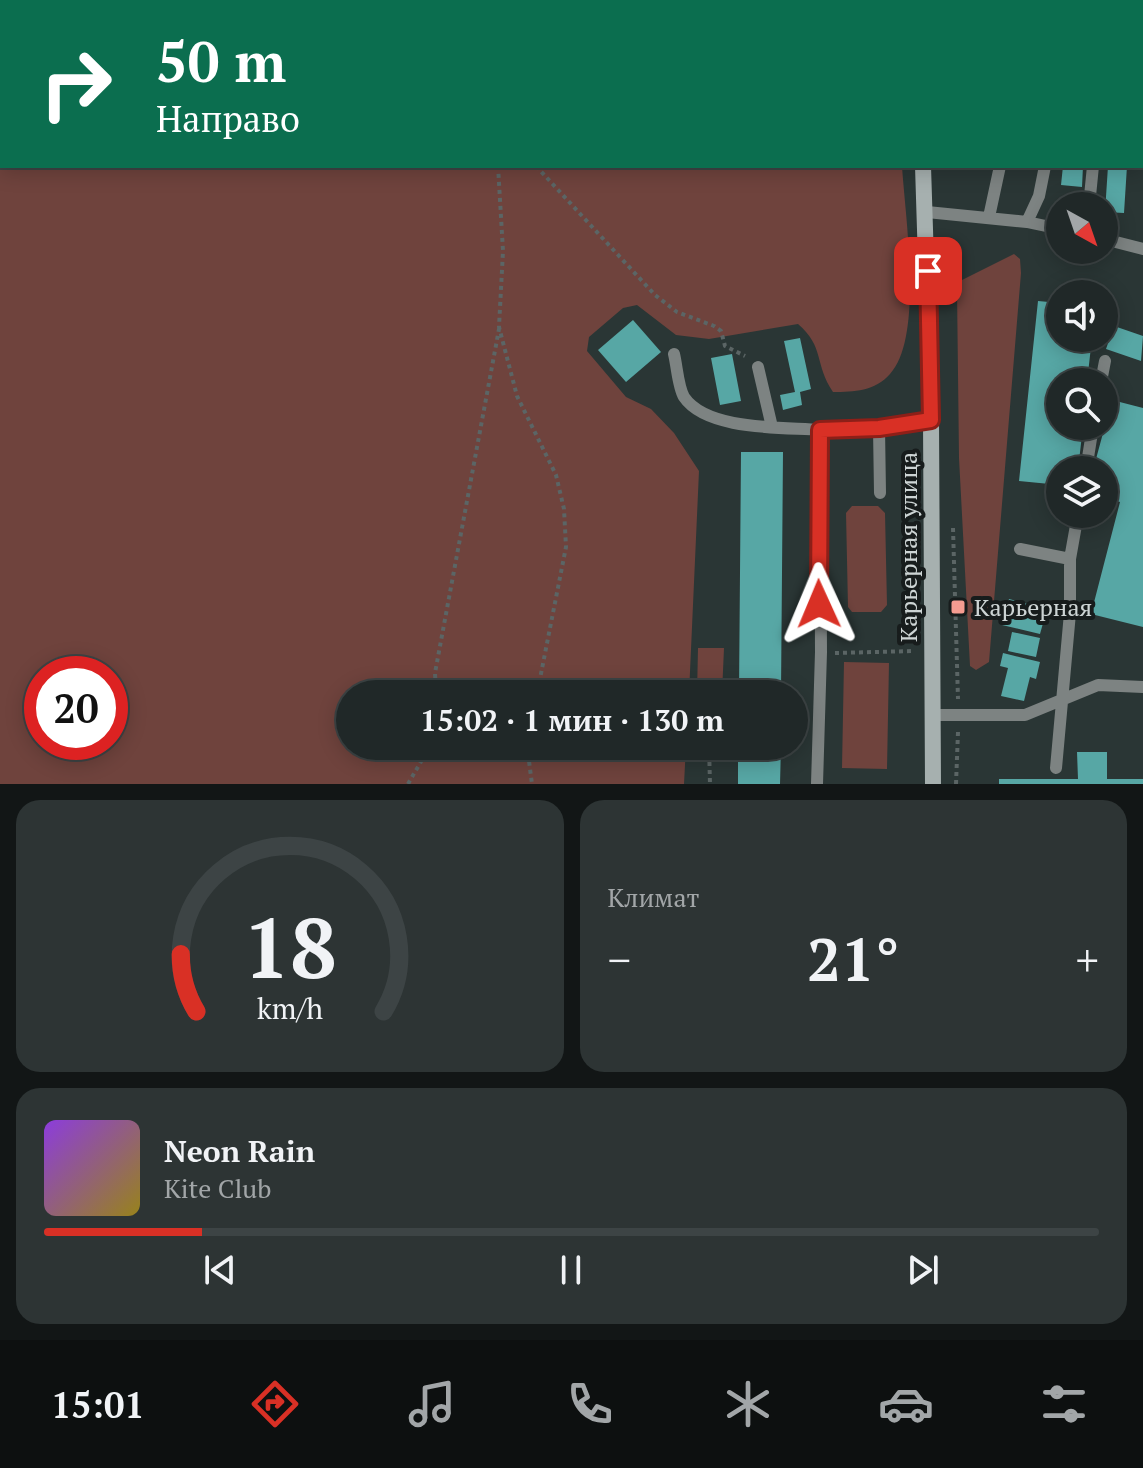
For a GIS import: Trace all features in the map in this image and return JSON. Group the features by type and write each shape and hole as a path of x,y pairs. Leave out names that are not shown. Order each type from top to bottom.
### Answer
{"street":[{"name":"Карьерная улица","path":"923,168 927,212 931,420 933,784"}],"lane":[{"path":"989,217 1000,168"},
{"path":"1027,222 1039,196 1045,168"},
{"path":"1090,192 1093,168"},
{"path":"927,212 1046,226"},
{"path":"1118,243 1143,249"},
{"path":"674,354 684,397 709,415 731,424 820,430 879,428 931,420"},
{"path":"1104,368 1105,361"},
{"path":"758,367 772,427"},
{"path":"879,428 880,493"},
{"path":"817,784 821,652 820,430"},
{"path":"1056,768 1070,613 1070,559 1076,528"},
{"path":"1020,549 1070,559"},
{"path":"933,715 1025,715 1098,685 1143,687"}],"path":[{"path":"435,680 499,327 503,251 498,168"},
{"path":"538,168 655,295 677,312 714,326 721,331 725,346 746,356 758,367"},
{"path":"499,327 517,396 556,475 564,509 566,547 540,680"},
{"path":"821,652 932,651"},
{"path":"408,784 422,760"},
{"path":"529,760 532,784"},
{"path":"709,760 710,784"}],"shaded area":[{"path":"0,168 902,168 910,274 907,333 890,374 878,384 849,392 833,392 812,340 798,324 709,339 676,335 637,305 623,308 589,337 587,351 626,397 651,409 674,433 699,471 690,680 336,680 336,760 685,760 684,784 0,784"},
{"path":"1014,254 1020,259 1021,273 989,662 976,670 970,666 959,458 957,290 962,280"},
{"path":"852,506 878,506 885,513 887,605 881,612 852,612 848,607 846,513"},
{"path":"698,648 724,648 723,680 697,680"},
{"path":"844,662 889,663 887,769 842,768"}],"building":[{"path":"1063,168 1083,168 1082,187 1061,185"},
{"path":"1108,168 1127,168 1124,213 1118,213 1118,192 1106,192"},
{"path":"1038,301 1046,302 1046,352 1090,352 1089,368 1046,368 1046,440 1081,440 1080,456 1046,456 1046,484 1019,481"},
{"path":"633,320 661,352 626,382 598,350"},
{"path":"1118,327 1143,336 1141,361 1115,352 1118,352"},
{"path":"800,338 811,389 800,392 802,405 783,410 780,395 795,392 784,341"},
{"path":"732,354 741,401 720,405 711,358"},
{"path":"1118,402 1143,408 1143,627 1091,614 1113,528 1118,528 1120,502 1118,456 1097,456 1101,440 1118,440"},
{"path":"741,452 783,452 781,680 739,680"},
{"path":"1009,599 1047,609 1040,634 1002,625"},
{"path":"1012,632 1040,638 1036,657 1008,651"},
{"path":"1003,653 1040,662 1036,679 1030,677 1024,701 1001,696 1008,668 1000,666"},
{"path":"1077,752 1107,752 1107,779 1143,779 1143,784 999,784 999,779 1078,779"},
{"path":"738,760 781,760 780,784 738,784"}],"place":[{"name":"Карьерная","path":"958,607"}],"route":[{"path":"819,604 820,430 879,428 931,420 928,271"}]}
